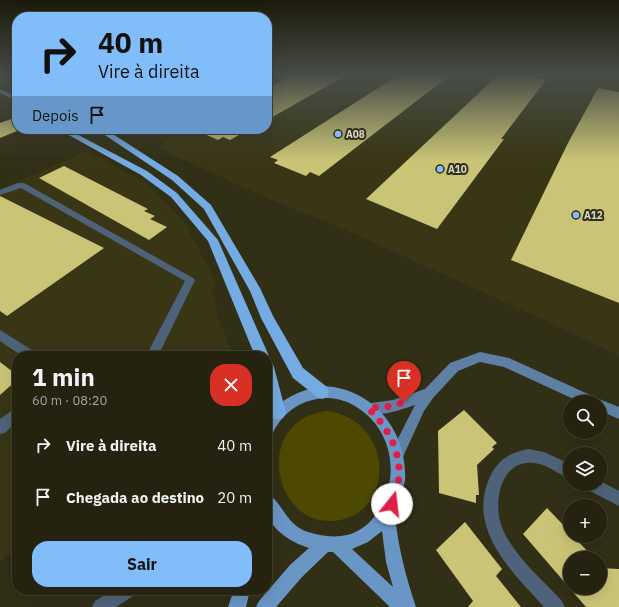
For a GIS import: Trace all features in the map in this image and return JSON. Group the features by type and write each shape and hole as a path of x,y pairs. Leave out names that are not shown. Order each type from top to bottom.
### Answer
{"highway":[{"path":"71,134 144,173 174,195 213,240 260,351"},
{"path":"86,134 140,161 169,179 199,206 226,236"},
{"path":"99,134 135,153"},
{"path":"107,134 175,178 208,207 226,236 256,291 267,318 298,373 322,392"},
{"path":"272,388 278,413"}],"main road":[{"path":"265,607 296,571 330,545 357,540 374,529 387,513 396,494 399,474 397,454 391,436 381,420 368,408 354,399 338,394 322,392 306,395 291,402 278,413 272,422"},
{"path":"272,510 276,518 298,536 330,545 402,607"},
{"path":"387,513 394,562 407,607"}],"street":[{"path":"0,194 21,185 190,280 154,351"},
{"path":"0,335 24,351"},
{"path":"397,454 420,407 429,394 454,367 480,358 505,362 578,395"},
{"path":"368,408 393,406 429,394"},
{"path":"607,408 619,414"},
{"path":"0,428 12,417"},
{"path":"556,607 503,546 492,521 490,503 496,478 510,460 527,456 535,456 545,459 563,468"},
{"path":"604,491 619,499"},
{"path":"101,607 119,595"}],"shaded area":[{"path":"272,104 619,104 619,356 540,318 330,223 283,205 159,149 164,141 148,134 272,134"},
{"path":"87,151 146,183 182,219 216,281 212,293 219,319 231,351 12,351 12,559 7,554 0,562 0,189"},
{"path":"326,411 349,418 365,431 375,448 379,467 377,486 369,503 354,515 333,521 312,518 296,507 285,491 279,471 280,451 288,433 303,419"}],"building":[{"path":"272,104 295,104 272,117"},
{"name":"A08","path":"353,104 412,104 319,176 310,172 306,176 274,163 278,160 270,157"},
{"name":"A10","path":"467,104 527,104 501,139 504,139 437,229 366,199"},
{"name":"A12","path":"589,104 619,104 619,303 511,260 568,143"},
{"path":"12,119 12,133 0,138 0,123"},
{"path":"204,134 241,134 230,140 223,137 218,140"},
{"path":"64,166 148,209 144,211 155,216 150,219 167,227 149,240 39,178"},
{"path":"0,196 104,248 7,316 0,311"},
{"path":"0,362 12,371 12,384 0,395"},
{"path":"464,410 497,443 492,447 494,449 477,465 479,495 476,495 476,503 439,493 438,431"},
{"path":"547,508 563,525 563,543 580,543 587,551 563,551 563,580 523,534"},
{"path":"465,522 502,569 496,576 521,607 468,607 473,601 436,550"},
{"path":"607,568 619,569 619,607 586,607 576,595 607,595"}],"place":[{"name":"A08","path":"338,134"},
{"name":"A10","path":"440,169"},
{"name":"A12","path":"576,215"}],"route":[{"path":"392,504 396,494 399,474 397,454 391,436 381,420 368,408 393,406 404,402"}]}
